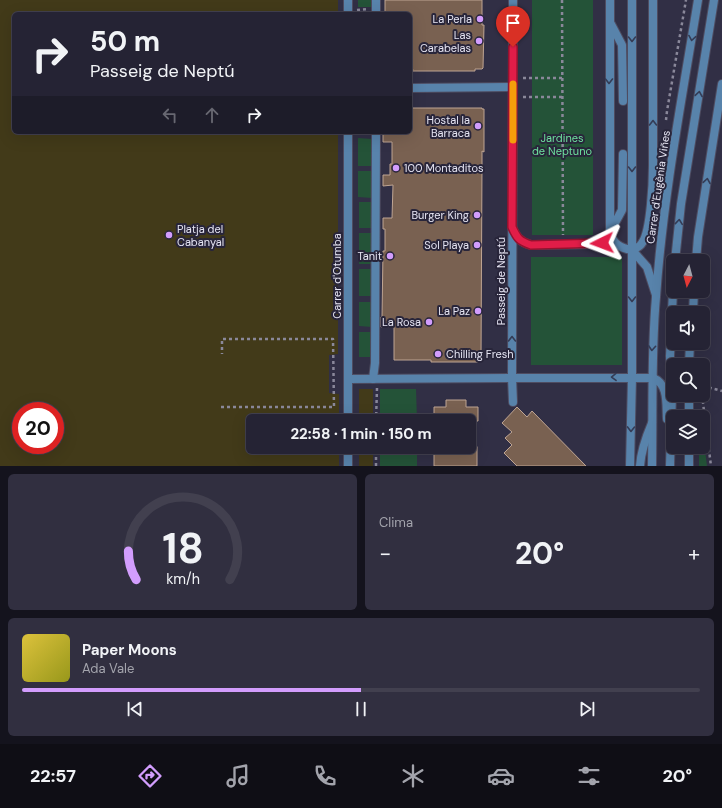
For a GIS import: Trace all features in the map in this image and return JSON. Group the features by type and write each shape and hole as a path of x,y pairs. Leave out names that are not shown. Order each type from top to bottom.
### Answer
{"street":[{"path":"348,0 348,12"},
{"path":"376,0 376,12"},
{"name":"Passeig de Neptú","path":"513,0 513,402"},
{"path":"610,0 611,239 618,246 632,250 647,267 656,295"},
{"path":"630,466 632,377 632,0"},
{"path":"632,250 638,247 646,237 652,190 654,165 653,0"},
{"name":"Carrer d'Eugènia Viñes","path":"652,466 652,355 656,295 666,197 698,0"},
{"path":"676,254 681,204 714,0"},
{"path":"610,22 614,32 622,44 623,101"},
{"path":"697,254 722,84"},
{"path":"412,88 513,87"},
{"name":"Carrer d'Otumba","path":"348,134 348,414"},
{"path":"372,379 375,362 376,134"},
{"path":"512,227 516,236 522,242 531,245 598,244 605,241 622,210 623,154"},
{"path":"670,466 672,394 670,356 673,298"},
{"path":"348,379 653,378 659,380 663,386 665,396 670,466"},
{"path":"640,466 640,455 644,440 652,422"},
{"path":"348,454 348,466"},
{"path":"688,466 689,454"}],"path":[{"path":"562,0 563,238"},
{"path":"348,12 376,12"},
{"path":"520,78 562,78"},
{"path":"519,97 562,97"},
{"path":"221,407 334,408 333,339 222,339 222,354"},
{"path":"710,388 722,391"},
{"path":"703,402 711,466"},
{"path":"376,454 376,466"}],"green space":[{"path":"358,0 373,0 373,7 358,7"},
{"name":"Jardines de Neptuno","path":"532,0 593,0 593,235 532,235"},
{"path":"358,138 372,139 372,166 358,166"},
{"path":"358,171 372,171 372,198 358,197"},
{"path":"359,202 372,202 372,228 359,228"},
{"path":"359,233 372,233 372,264 359,264"},
{"path":"531,257 622,257 622,365 531,365"},
{"path":"359,269 372,269 372,296 359,296"},
{"path":"359,302 372,302 372,327 359,326"},
{"path":"359,332 372,332 372,357 359,357"},
{"path":"380,389 416,389 417,414 380,414"},
{"path":"380,454 417,454 417,466 380,466"},
{"path":"699,454 705,454 707,466 699,466"}],"sand":[{"name":"Platja del Cabanyal","path":"0,0 338,0 338,12 12,12 12,134 338,134 338,354 329,355 329,393 339,394 339,414 246,414 246,454 339,454 339,466 0,466"},
{"path":"359,389 373,389 373,414 359,414"},
{"path":"359,454 373,454 373,466 359,466"}],"building":[{"path":"385,0 482,0 482,25 484,25 483,68 475,69 475,71 412,71 412,12 385,12"},
{"path":"412,108 484,109 484,152 482,151 480,362 394,360 394,327 381,327 383,251 385,251 385,229 383,229 383,218 392,218 393,185 383,186 383,175 390,175 390,164 392,164 392,142 383,142 383,134 412,134"},
{"path":"446,400 466,400 466,407 478,407 478,421 476,421 476,414 434,414 434,407 446,407"},
{"path":"517,407 527,417 532,411 586,466 517,466 504,453 512,445 505,438 512,432 502,423"},
{"path":"477,447 477,466 434,466 434,454 476,454"}],"slow traffic":[{"path":"513,84 513,140"}],"place":[{"name":"La Perla","path":"480,19"},
{"name":"Las Carabelas","path":"479,41"},
{"name":"Hostal la Barraca","path":"478,126"},
{"name":"100 Montaditos","path":"396,168"},
{"name":"Burger King","path":"477,215"},
{"name":"Platja del Cabanyal","path":"169,235"},
{"name":"Sol Playa","path":"477,245"},
{"name":"Tanit","path":"390,256"},
{"name":"La Paz","path":"478,311"},
{"name":"La Rosa","path":"429,322"},
{"name":"Chilling Fresh","path":"438,354"}],"route":[{"path":"513,47 512,227 516,236 522,242 531,245 602,243"}]}
